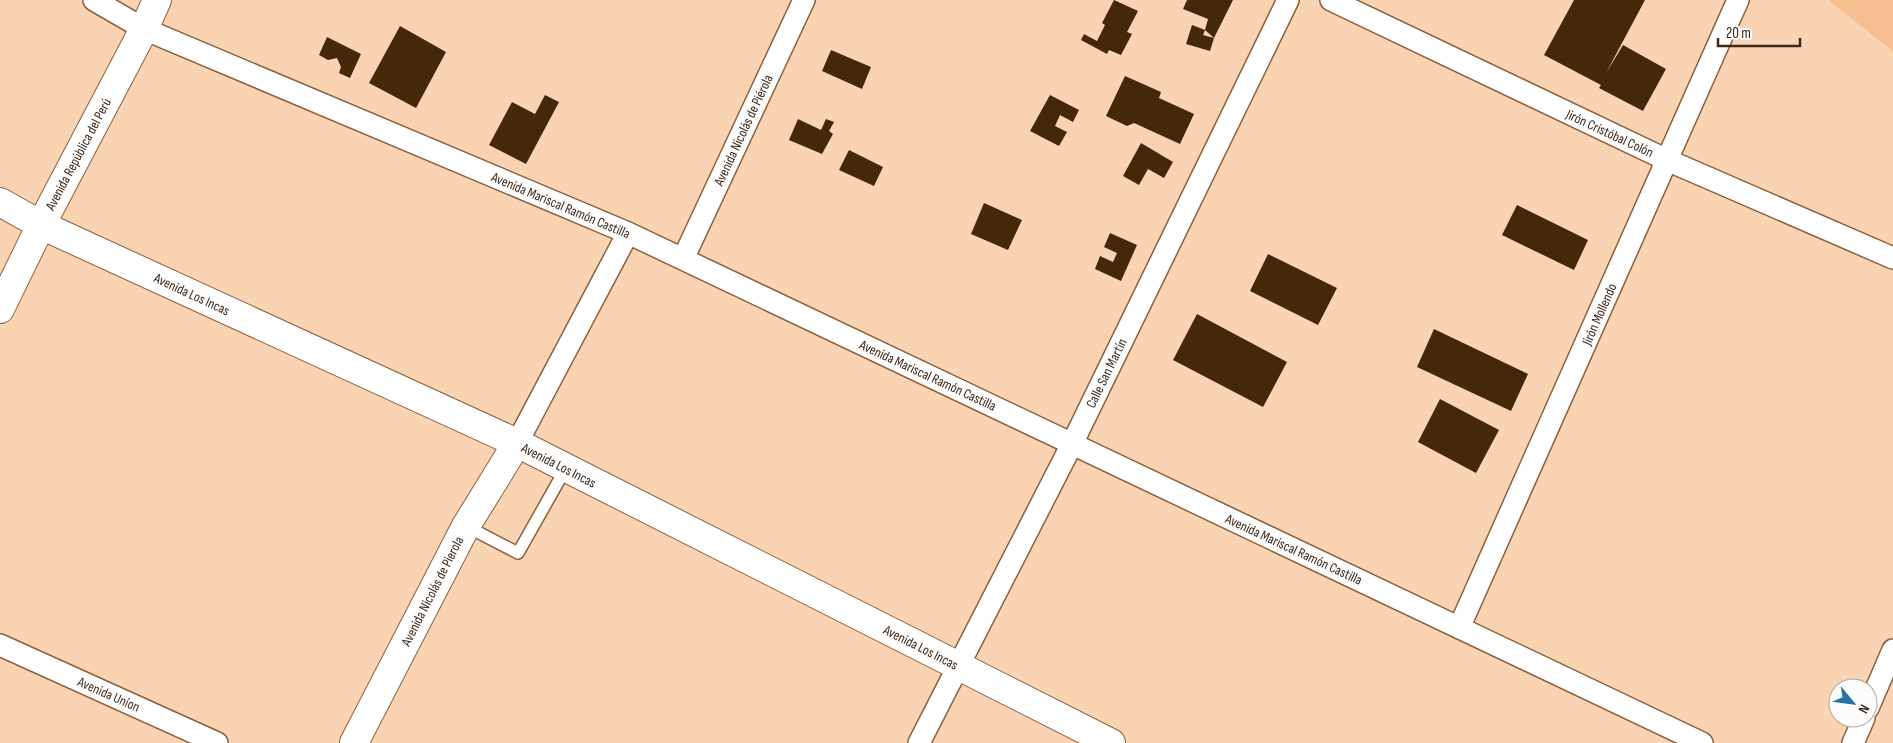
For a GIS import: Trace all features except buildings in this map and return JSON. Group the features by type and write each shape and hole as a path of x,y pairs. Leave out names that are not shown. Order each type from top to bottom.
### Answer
{"street":[{"name":"Avenida Mariscal Ramón Castilla","path":"94,0 144,29 628,233 1702,743"},
{"name":"Avenida República del Perú","path":"0,309 40,225 144,29 157,0"},
{"name":"Avenida Nicolás de Piérola","path":"683,259 804,0"},
{"name":"Calle San Martín","path":"919,743 1072,444 1288,0"},
{"name":"Jirón Cristóbal Colón","path":"1331,0 1667,160 1893,258"},
{"name":"Jirón Mollendo","path":"1459,628 1738,0"},
{"name":"Avenida Los Incas","path":"0,202 40,225 517,443 1111,743"},
{"path":"517,443 628,233"},
{"name":"Avenida Nicolás de Pierola","path":"354,743 466,526 517,443"},
{"name":"Avenida Uníon","path":"0,645 217,743"},
{"path":"1878,685 1893,650"},
{"path":"1853,743 1860,728"}],"lane":[{"path":"466,526 518,553 566,468"}],"shaded area":[{"path":"1828,0 1893,0 1893,51"}]}
